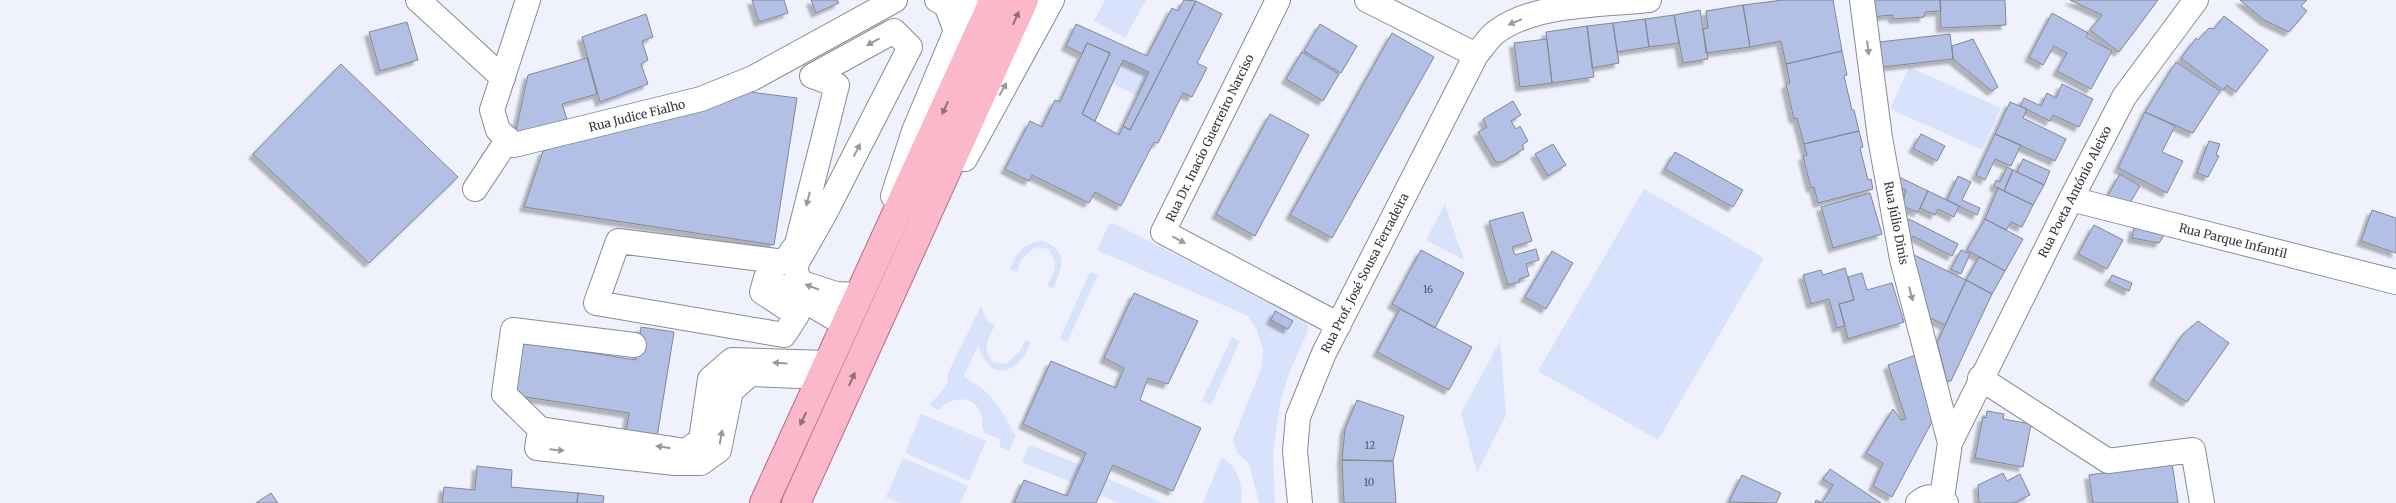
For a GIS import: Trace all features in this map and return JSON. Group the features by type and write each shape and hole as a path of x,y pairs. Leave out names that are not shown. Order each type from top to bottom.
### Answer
{"main road":[{"path":"764,503 994,0"},
{"path":"796,503 1024,0"}],"street":[{"path":"418,0 503,78"},
{"path":"476,189 508,139 498,130 492,110 528,0"},
{"name":"Rua Judice Fialho","path":"508,139 514,145 701,99 753,78 895,0"},
{"path":"937,0 946,5 956,31"},
{"path":"846,325 766,278 762,292 798,315 784,335 596,303 618,241 784,262 797,244 837,85 812,76 894,31 910,47 825,213 794,266 798,282 836,294 863,287 914,132 969,0"},
{"path":"895,285 1052,0"},
{"name":"Rua Dr. Inacio Guerreiro Narciso","path":"1278,0 1163,232 1339,325"},
{"path":"1367,0 1476,55"},
{"name":"Rua Prof. José Sousa Ferradeira","path":"1300,503 1295,451 1298,416 1324,353 1476,55 1495,32 1546,6 1649,0"},
{"name":"Rua Júlio Dinis","path":"1862,0 1880,138 1902,259 1950,443"},
{"name":"Rua Poeta António Aleixo","path":"1950,443 1976,387 2124,97 2196,0"},
{"name":"Rua Parque Infantil","path":"2071,199 2396,282"},
{"path":"634,345 513,330 504,394 540,429 686,451 701,440 710,379 732,360 825,370"},
{"path":"1976,387 2108,461 2193,450 2202,503"},
{"path":"1935,502 1943,491 1950,443"}],"shaded area":[{"path":"1105,0 1146,0 1125,38 1094,21"},
{"path":"1123,60 1149,72 1138,96 1112,83"},
{"path":"1909,67 2001,108 1982,150 1890,109"},
{"path":"1644,189 1764,258 1658,440 1538,371"},
{"path":"1445,204 1464,260 1426,240"},
{"path":"1113,223 1299,317 1308,325 1307,333 1289,373 1279,408 1273,455 1275,503 1259,503 1249,463 1237,453 1233,439 1261,369 1263,350 1257,330 1248,316 1097,250 1109,224"},
{"path":"1042,241 1057,249 1060,255 1061,267 1053,289 1047,286 1055,268 1054,259 1048,249 1035,247 1021,260 1017,272 1010,269 1015,258 1025,246"},
{"path":"1090,272 1098,275 1067,342 1060,338"},
{"path":"981,306 988,322 995,325 987,344 988,352 993,362 1006,364 1020,351 1025,340 1031,342 1019,362 1012,368 1004,370 997,370 990,366 983,357 978,345 964,376 989,395 1006,418 1016,436 1009,451 1000,447 1000,439 985,433 981,414 973,403 961,399 950,402 939,410 930,406 945,387 948,373"},
{"path":"1232,337 1240,341 1211,405 1202,401"},
{"path":"1500,341 1506,415 1477,473 1461,413"},
{"path":"921,414 986,441 969,481 905,453"},
{"path":"1029,445 1081,465 1073,483 1022,462"},
{"path":"1222,457 1232,466 1238,477 1242,497 1241,503 1203,503"},
{"path":"903,458 968,486 960,503 900,503 886,497"},
{"path":"1107,478 1162,503 1119,503 1100,495"}],"building":[{"path":"752,0 784,0 788,13 759,22"},
{"path":"811,0 837,0 839,3 816,13"},
{"path":"1184,0 1196,1 1130,130 1123,126 1149,72 1123,60 1095,121 1082,114 1110,53 1087,43 1082,54 1066,46 1076,24 1147,56 1172,8 1178,11"},
{"path":"1783,0 1833,0 1842,51 1786,64 1781,41 1750,47 1743,5"},
{"path":"1870,0 1940,0 1941,11 1925,12 1924,17 1893,19 1893,15 1871,17"},
{"path":"1940,0 2005,0 2006,25 1941,28"},
{"path":"2070,0 2158,0 2119,52 2090,30 2102,15"},
{"path":"2240,0 2307,0 2301,6 2307,11 2289,32 2264,20"},
{"path":"1196,1 1222,14 1197,63 1207,68 1192,97 1183,93 1158,143 1154,142 1121,206 1095,192 1089,203 1032,175 1029,181 1005,169 1030,121 1042,127 1055,100 1060,102 1087,43 1110,53 1082,114 1119,135 1123,126 1130,130"},
{"path":"1743,5 1750,47 1706,53 1703,29 1708,28 1706,11"},
{"path":"1700,10 1708,59 1683,63 1674,15"},
{"path":"2052,13 2088,33 2086,37 2112,51 2091,89 2057,71 2067,53 2054,46 2043,65 2029,57"},
{"path":"646,14 653,37 642,41 648,60 641,64 648,84 600,102 582,37"},
{"path":"1674,15 1679,43 1649,47 1645,19"},
{"path":"2224,16 2268,50 2236,92 2227,85 2223,90 2181,58 2196,38 2198,40 2209,28 2214,29"},
{"path":"1645,19 1649,47 1617,52 1613,23"},
{"path":"407,22 418,60 380,71 369,32"},
{"path":"1613,23 1619,63 1592,68 1587,26"},
{"path":"1320,24 1357,46 1341,73 1304,51"},
{"path":"1587,26 1594,77 1552,83 1546,32"},
{"path":"1392,33 1434,57 1332,238 1290,215"},
{"path":"1950,34 1953,59 1882,67 1879,42"},
{"path":"1547,39 1552,83 1520,87 1514,43"},
{"path":"1973,39 1998,87 1992,91 1953,59 1952,46"},
{"path":"1842,51 1847,75 1844,76 1859,131 1804,144 1797,118 1794,119 1786,84 1790,83 1786,64"},
{"path":"1302,52 1339,74 1323,101 1286,79"},
{"path":"587,58 597,94 562,104 567,119 515,135 528,75"},
{"path":"2176,62 2220,91 2193,133 2145,112"},
{"path":"341,64 458,177 369,263 253,154"},
{"path":"2062,84 2093,99 2079,127 2053,115 2050,121 2020,106 2024,98 2041,106 2047,93 2056,98"},
{"path":"742,91 797,98 774,245 524,207 543,151"},
{"path":"1513,101 1521,115 1511,121 1516,129 1520,126 1528,141 1522,145 1524,149 1502,162 1496,162 1478,132 1487,127 1483,119"},
{"path":"2010,102 2027,109 2023,118 2066,139 2055,161 1995,134"},
{"path":"2145,112 2175,126 2162,152 2183,161 2167,193 2118,168"},
{"path":"1270,114 1309,135 1255,236 1216,214"},
{"path":"1859,131 1863,147 1860,148 1868,180 1871,179 1873,189 1818,203 1814,187 1811,188 1803,156 1807,155 1804,144"},
{"path":"1921,134 1945,146 1937,161 1913,148"},
{"path":"1995,134 2021,145 2011,166 1995,159 1985,180 1976,175"},
{"path":"2209,141 2220,144 2216,155 2219,156 2208,177 2197,173"},
{"path":"1553,144 1566,165 1548,176 1535,154"},
{"path":"1675,152 1743,190 1733,207 1665,169"},
{"path":"2023,159 2050,171 2044,185 2017,172"},
{"path":"2007,167 2013,170 2004,191 1994,186 1996,180 2000,182"},
{"path":"2013,170 2044,185 2033,205 2004,191"},
{"path":"2120,174 2140,186 2127,208 2107,197"},
{"path":"1897,176 1928,191 1918,212 1902,206 1906,190 1899,187"},
{"path":"1958,176 1971,182 1962,200 1980,208 1977,215 1947,200"},
{"path":"1998,188 2033,205 2022,227 2011,222 2006,230 1985,219"},
{"path":"1928,191 1959,206 1954,217 1938,209 1935,215 1920,208"},
{"path":"1870,193 1882,234 1833,248 1821,207"},
{"path":"2372,210 2396,218 2396,253 2361,241"},
{"path":"1523,212 1532,241 1512,247 1515,255 1536,249 1539,260 1526,264 1529,276 1519,279 1520,282 1508,285 1489,221"},
{"path":"1909,219 1958,244 1952,256 1913,236 1910,242 1903,229"},
{"path":"1985,219 2023,239 2005,271 1967,250"},
{"path":"2094,225 2123,240 2107,269 2078,254"},
{"path":"2134,227 2166,232 2159,243 2132,238"},
{"path":"1421,250 1464,273 1435,328 1392,304"},
{"path":"1961,250 1970,254 1961,274 1951,269"},
{"path":"1552,251 1573,263 1546,309 1525,297"},
{"path":"1912,254 1966,280 1945,325 1930,318"},
{"path":"1979,257 2005,271 1992,294 1966,280"},
{"path":"1845,268 1854,300 1839,304 1845,326 1837,328 1829,299 1811,304 1803,275 1821,270 1823,275"},
{"path":"1862,273 1867,290 1892,283 1904,322 1848,339 1839,304 1854,300 1848,277"},
{"path":"2112,275 2132,283 2129,291 2109,281"},
{"path":"1966,280 1992,294 1951,381 1947,381 1937,343"},
{"path":"1134,293 1198,321 1168,384 1148,378 1140,400 1201,428 1173,491 1113,465 1096,503 1014,503 1024,480 1067,496 1086,453 1023,424 1051,361 1116,388 1124,368 1104,358"},
{"path":"1400,309 1472,347 1449,390 1377,352"},
{"path":"1275,311 1293,321 1288,329 1271,320"},
{"path":"2198,321 2229,343 2187,402 2153,380 2183,334"},
{"path":"641,327 674,332 657,437 626,432 629,413 513,395 522,342 636,360"},
{"path":"1916,355 1934,418 1892,497 1873,486 1883,463 1866,453 1893,409 1901,420 1906,419 1888,365"},
{"path":"1357,400 1404,416 1393,461 1342,460 1345,429"},
{"path":"1987,411 2004,414 2003,419 2031,424 2023,467 1975,458 1983,417 1986,418"},
{"path":"1342,460 1393,461 1396,503 1344,503"},
{"path":"2172,463 2178,503 2093,503 2089,475"},
{"path":"477,466 512,470 511,487 578,493 577,503 442,503 444,487 475,490"},
{"path":"1830,469 1881,503 1822,503 1833,485 1823,479"},
{"path":"2003,473 2007,481 2020,474 2030,495 2013,503 1979,503 1978,485"},
{"path":"1742,475 1781,493 1776,503 1729,502"},
{"path":"271,493 278,503 256,503"},
{"path":"578,493 604,496 603,503 577,503"}]}
